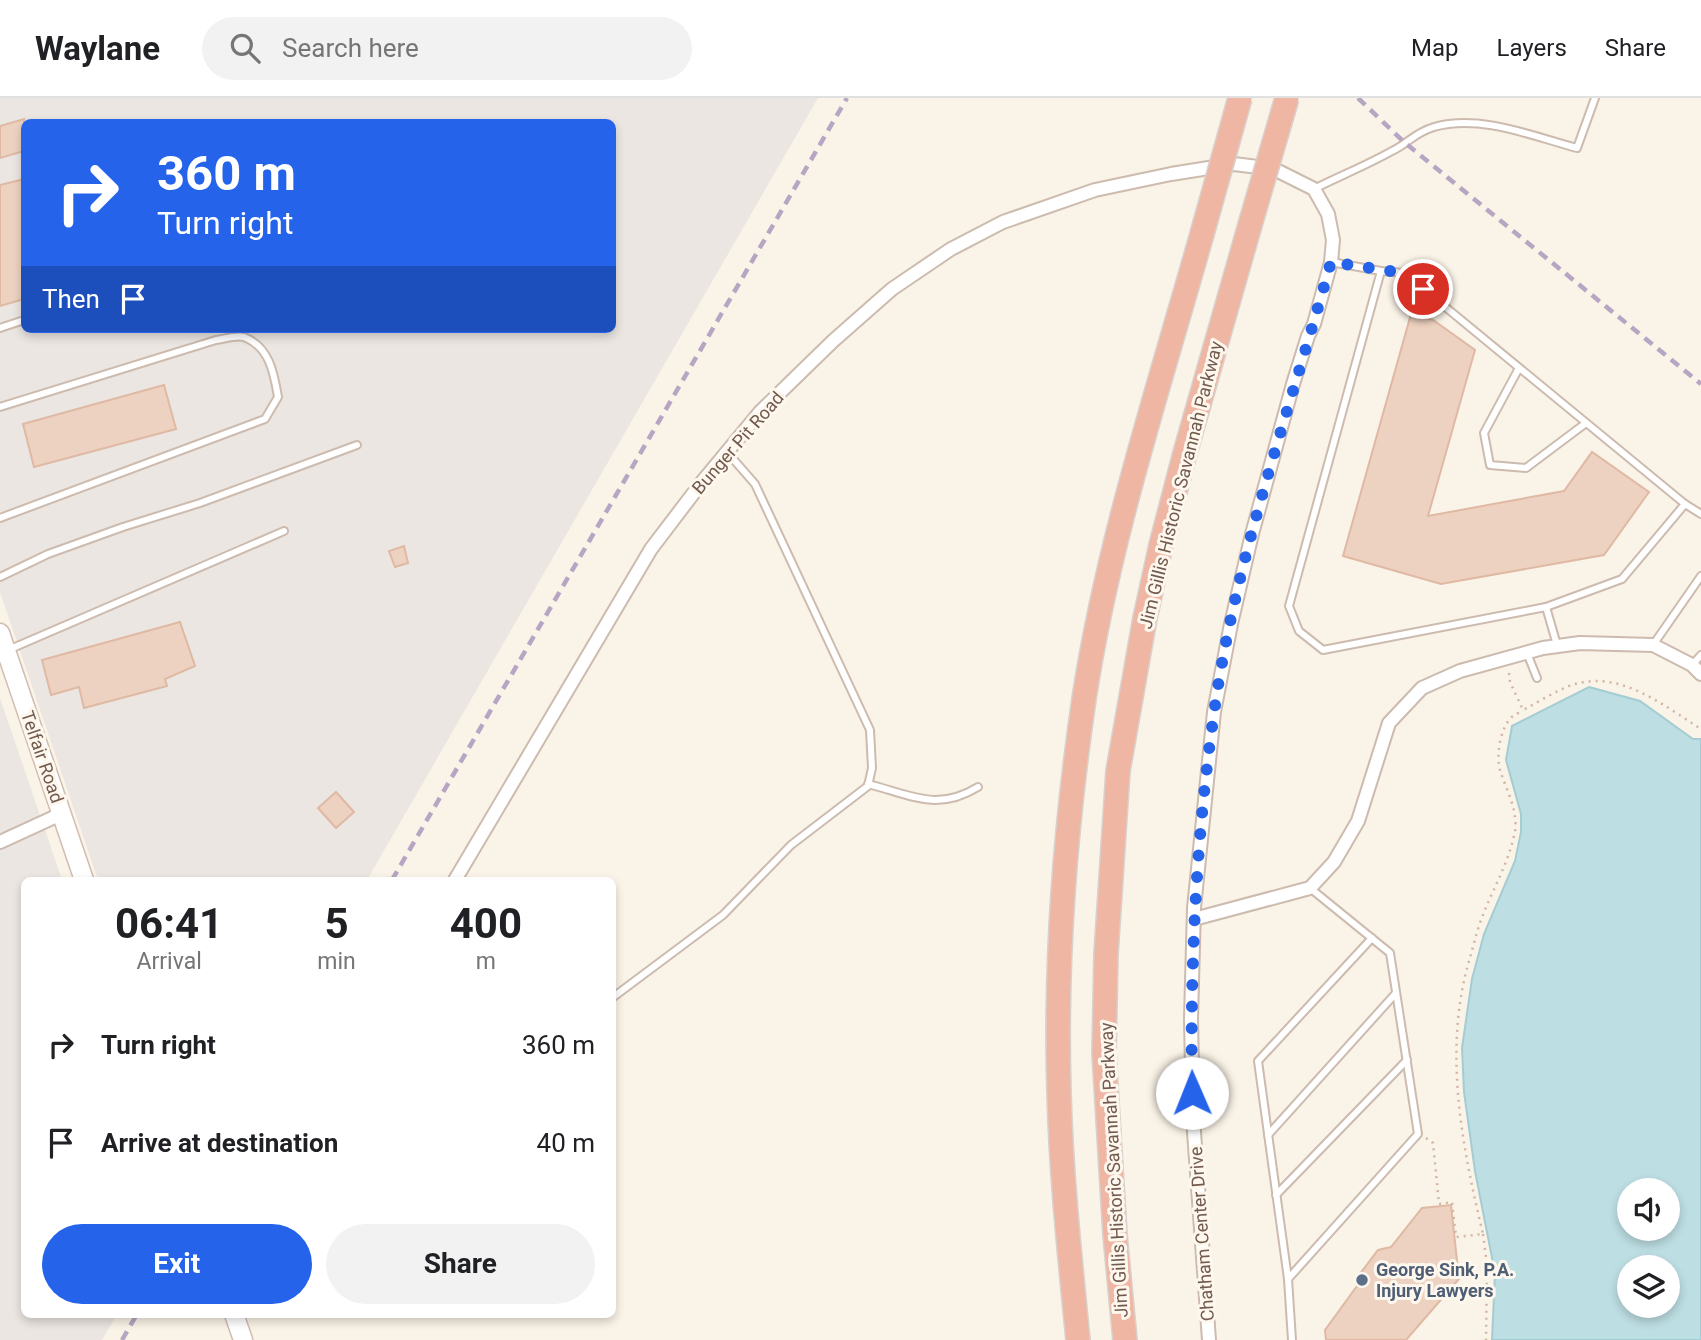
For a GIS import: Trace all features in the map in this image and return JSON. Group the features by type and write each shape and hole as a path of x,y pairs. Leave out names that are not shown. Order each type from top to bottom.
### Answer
{"highway":[{"path":"1078,1340 1059,1093 1063,894 1085,696 1124,511 1240,98"},
{"name":"Jim Gillis Historic Savannah Parkway","path":"1125,1340 1115,1235 1104,1053 1106,954 1118,771 1161,545 1287,98"}],"street":[{"name":"Bunger Pit Road","path":"457,877 652,549 760,412 833,341 892,289 951,249 1003,222 1095,190 1234,164 1274,169 1314,188"},
{"name":"Chatham Center Drive","path":"1209,1340 1193,1118 1191,1019 1194,908 1214,712 1231,624 1252,534 1293,384 1314,324 1331,262 1333,240 1328,214 1314,188"},
{"name":"Telfair Road","path":"0,633 83,877"},
{"path":"1194,919 1310,888 1334,862 1358,821 1389,723 1422,688 1460,671 1529,658 1557,645 1580,643 1653,645 1698,665"},
{"path":"0,842 61,814"},
{"path":"235,1318 243,1340"}],"lane":[{"path":"1314,188 1395,150 1415,134 1436,127 1464,123 1499,127 1577,148 1595,98"},
{"path":"1331,262 1404,273 1685,504 1701,514"},
{"path":"1381,271 1289,606 1299,631 1323,650 1546,607 1622,579 1685,504"},
{"path":"0,328 21,321"},
{"path":"0,407 216,340 242,336 257,346 272,364 278,397 265,419 0,518"},
{"path":"1519,368 1483,433 1490,465 1526,468 1586,423"},
{"path":"0,577 73,545 200,503 357,444"},
{"path":"616,995 723,915 791,845 868,784 872,768 870,730 755,484 727,452"},
{"path":"6,651 284,531"},
{"path":"1653,645 1701,576"},
{"path":"1546,607 1557,645"},
{"path":"1529,658 1537,678"},
{"path":"868,784 937,802 961,797 978,787"},
{"path":"1288,1279 1418,1134 1390,953 1310,888"},
{"path":"1292,1340 1288,1279 1258,1060 1372,938"},
{"path":"1268,1135 1396,993"},
{"path":"1276,1195 1407,1059"}],"path":[{"path":"1523,710 1508,675 1529,658"},
{"path":"1486,1340 1487,1265 1483,1234 1465,1157 1456,1049 1459,1011 1468,965 1481,920 1510,855 1516,827 1498,760 1501,738 1510,718 1570,685 1591,680 1608,681 1652,698 1701,729"},
{"path":"1418,1134 1433,1143 1440,1204 1452,1202 1457,1237 1483,1234"}],"shaded area":[{"path":"0,98 818,98 369,877 97,877 0,592"},
{"path":"0,698 61,877 21,877 21,1318 115,1318 102,1340 0,1340"}],"water":[{"path":"1589,687 1640,701 1693,739 1701,739 1701,1340 1492,1340 1495,1273 1475,1171 1464,1092 1462,1048 1472,979 1484,934 1515,861 1521,832 1521,814 1506,760 1512,726"}],"building":[{"path":"21,120 21,152 0,158 0,126"},
{"path":"21,180 21,300 0,306 0,185"},
{"path":"1411,314 1433,320 1475,350 1428,516 1564,491 1592,452 1649,492 1604,555 1441,584 1343,556"},
{"path":"164,385 176,429 34,467 23,424"},
{"path":"404,546 408,563 395,567 389,551"},
{"path":"180,622 195,666 165,679 167,686 84,708 79,687 51,695 42,660"},
{"path":"336,792 354,812 336,828 318,808"},
{"path":"1451,1205 1459,1279 1406,1340 1326,1340 1325,1330 1357,1286 1356,1279 1378,1250 1391,1247 1422,1208"}],"railway":[{"path":"394,877 847,98"},
{"path":"1358,98 1404,142 1701,384"},
{"path":"122,1340 135,1318"}],"place":[{"name":"George Sink, P.A. Injury Lawyers","path":"1362,1280"}],"route":[{"path":"1192,1093 1194,908 1214,712 1252,534 1293,384 1314,324 1331,262 1404,273 1423,289"}]}
